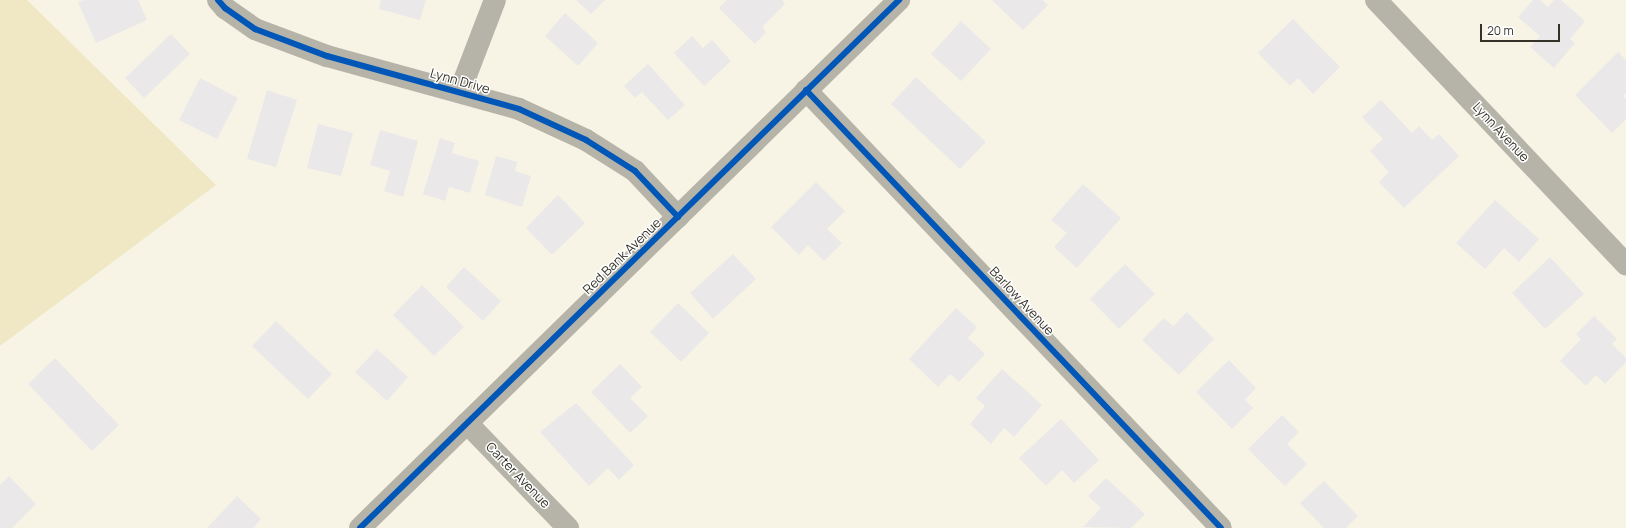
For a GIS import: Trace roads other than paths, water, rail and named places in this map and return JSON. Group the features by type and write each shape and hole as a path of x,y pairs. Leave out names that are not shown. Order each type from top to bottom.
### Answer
{"street":[{"name":"Lynn Drive","path":"218,0 225,8 255,30 327,56 460,91 518,109 586,140 635,171 678,216"},
{"path":"460,91 495,0"},
{"name":"Red Bank Avenue","path":"360,528 899,0"},
{"name":"Lynn Avenue","path":"1376,0 1626,264"},
{"name":"Barlow Avenue","path":"806,90 1221,528"},
{"name":"Carter Avenue","path":"467,423 568,528"}]}
